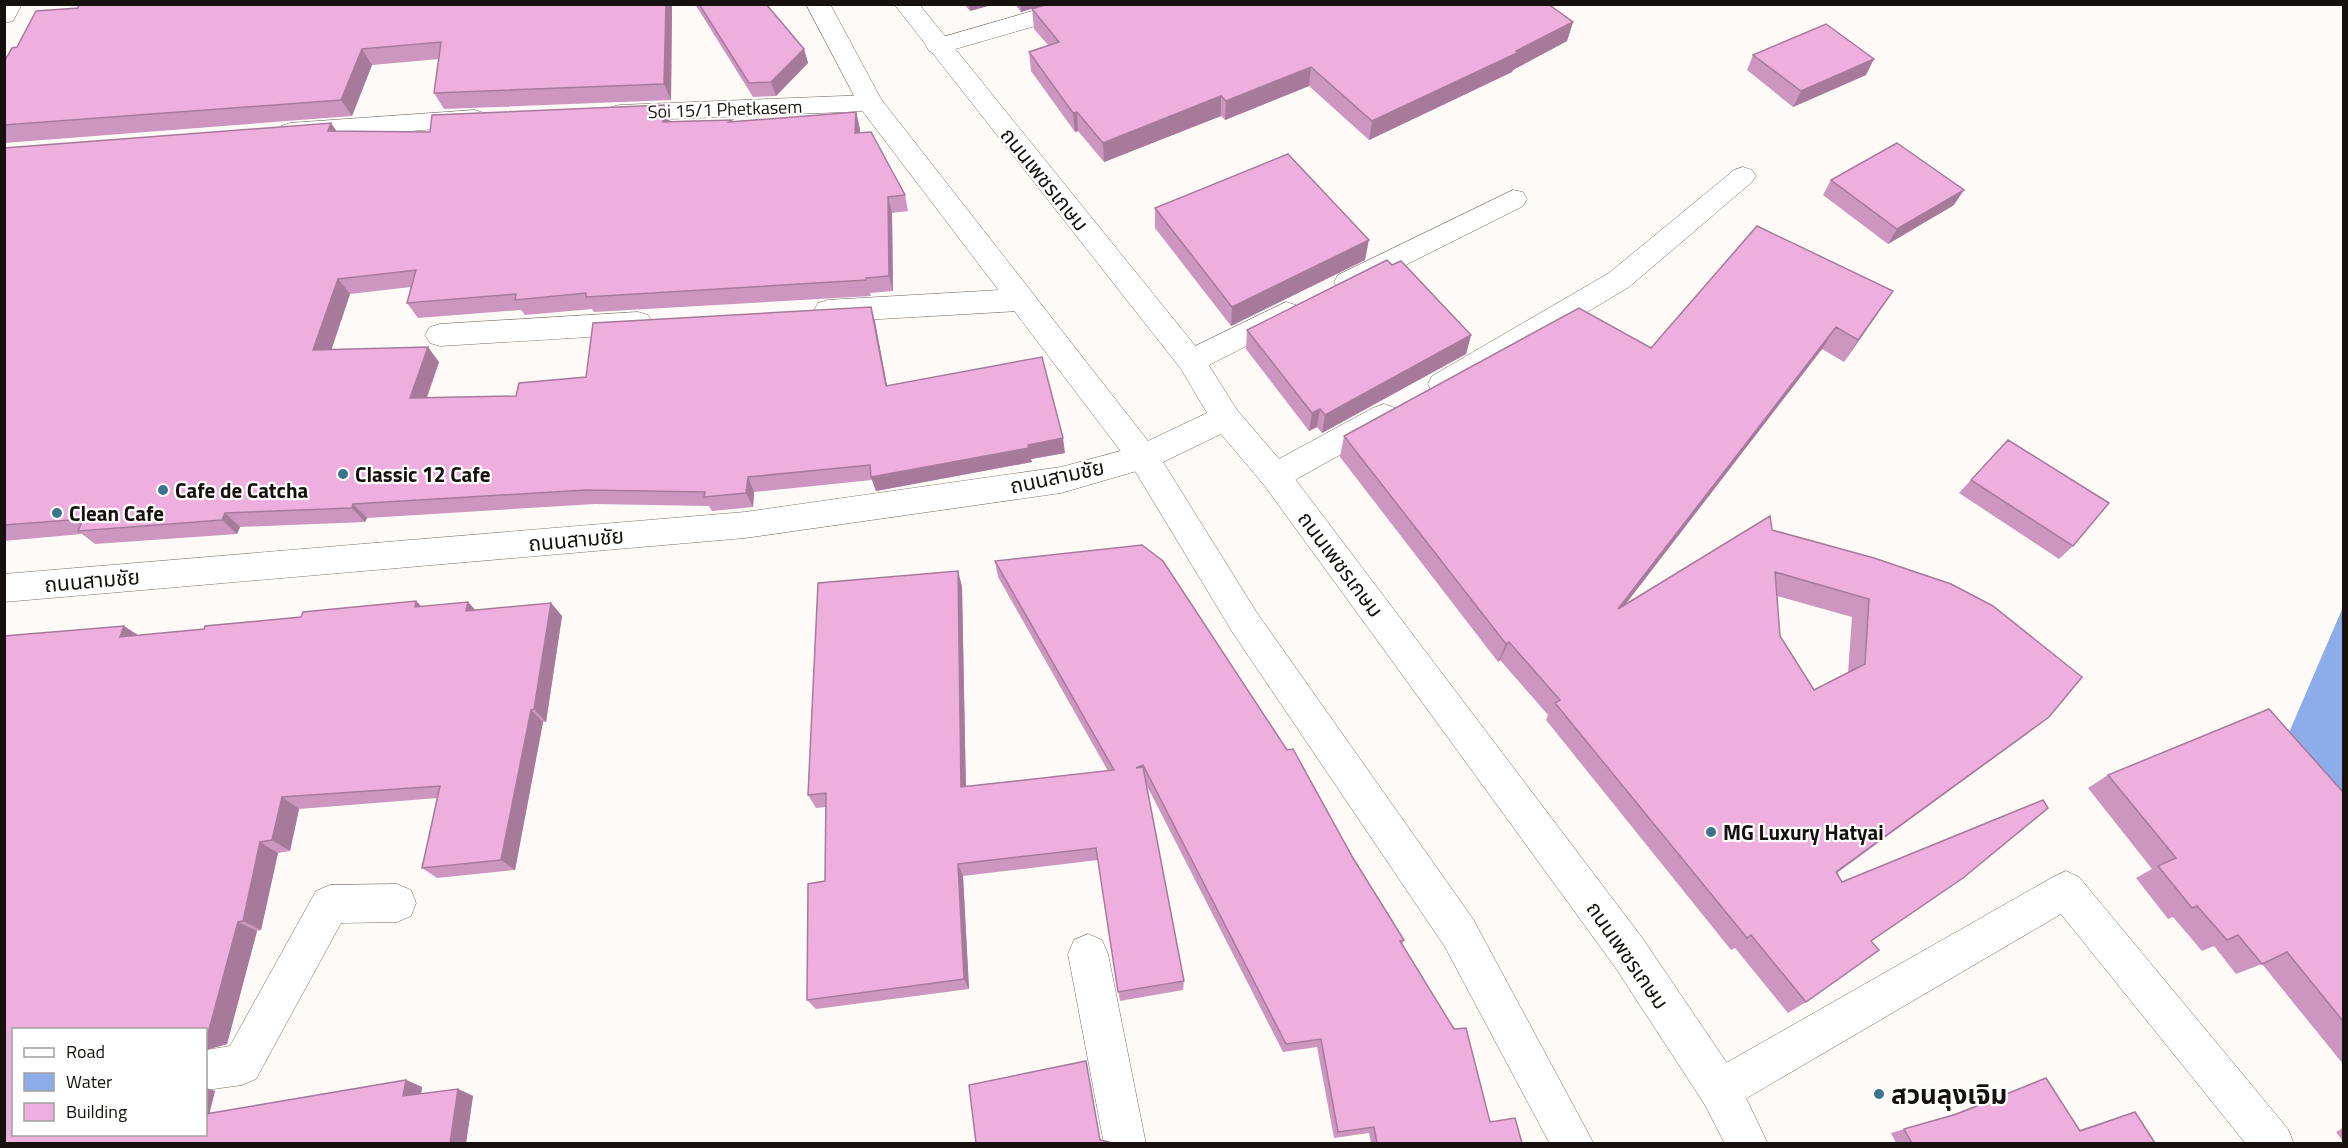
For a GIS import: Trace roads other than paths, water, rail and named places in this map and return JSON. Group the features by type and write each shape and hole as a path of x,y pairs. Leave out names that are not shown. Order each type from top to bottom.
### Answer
{"street":[{"path":"4,16 10,4"},
{"path":"818,4 870,103 1143,457 1245,624 1459,933 1573,1143"},
{"name":"ถนนเพชรเกษม","path":"906,4 1191,361 1226,418 1275,476 1629,953 1720,1090 1747,1143"},
{"path":"938,46 1086,4"},
{"name":"Soi 15/1 Phetkasem","path":"600,114 870,103"},
{"path":"261,134 495,118"},
{"path":"1275,476 1413,400 1619,280 1743,176"},
{"path":"1191,361 1513,200"},
{"path":"807,313 1020,300"},
{"path":"440,335 665,321"},
{"name":"ถนนสามชัย","path":"4,588 745,525 1061,480 1143,457 1226,418"},
{"path":"1720,1090 2066,890 2273,1143"},
{"path":"207,1070 242,1065 330,904 397,903"},
{"path":"1088,954 1125,1143"}],"water":[{"path":"2343,607 2343,821 2281,751"}],"place":[{"name":"Classic 12 Cafe","path":"343,474"},
{"name":"Cafe de Catcha","path":"163,490"},
{"name":"Clean Cafe","path":"57,513"},
{"name":"MG Luxury Hatyai","path":"1711,832"},
{"name":"สวนลุงเจิม","path":"1879,1094"}]}
